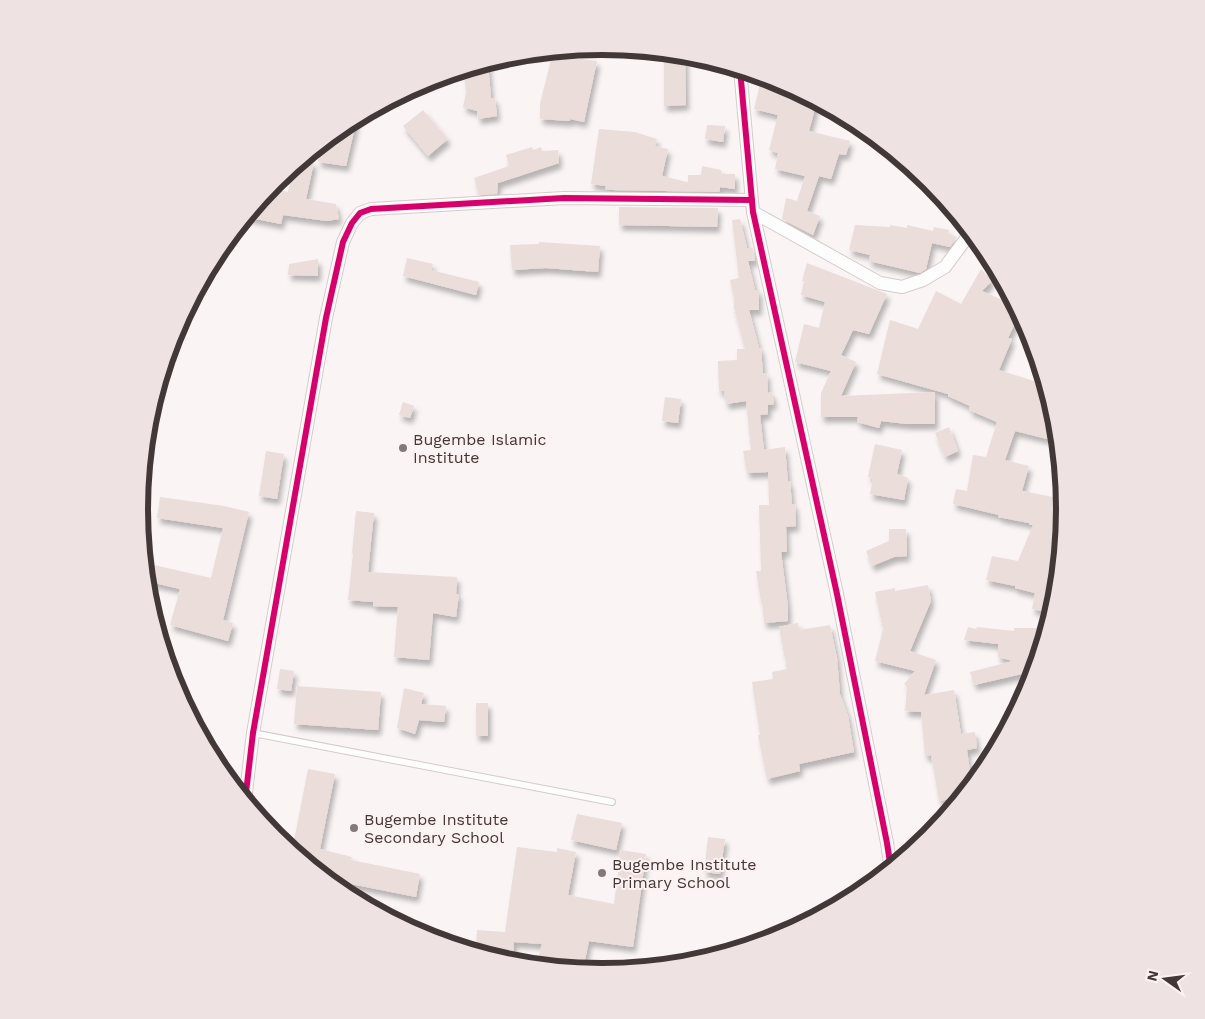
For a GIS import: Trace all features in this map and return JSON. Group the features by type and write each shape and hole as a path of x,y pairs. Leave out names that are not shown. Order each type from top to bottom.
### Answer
{"street":[{"path":"741,76 752,206 837,594 890,861"},
{"path":"246,791 253,733 326,318 343,242 352,223 360,213 371,209 564,198 752,206 880,283 902,287 923,280 945,267 967,238"}],"lane":[{"path":"253,733 612,802"}],"building":[{"path":"565,57 597,61 584,122 570,119 570,121 540,119 540,104 551,58"},
{"path":"664,59 685,63 686,105 664,106"},
{"path":"489,69 491,98 495,98 497,116 478,119 477,111 463,107 466,93 465,76"},
{"path":"760,84 815,108 809,131 850,141 846,155 839,154 831,179 819,176 807,211 820,216 813,235 782,219 786,198 797,201 805,176 775,169 778,153 769,150 778,115 754,109"},
{"path":"423,110 448,139 428,156 403,126"},
{"path":"707,125 725,126 723,142 705,139"},
{"path":"354,129 346,166 318,162 319,155"},
{"path":"599,129 635,132 657,139 655,146 668,149 662,176 688,182 688,175 701,175 702,166 721,170 721,174 735,174 735,189 720,187 718,192 612,190 605,189 606,186 591,184"},
{"path":"532,147 533,150 541,147 542,151 558,150 559,163 498,183 497,194 479,195 474,178 509,166 506,155"},
{"path":"311,161 314,162 306,199 336,204 339,219 327,221 283,215 281,224 254,219 279,190 288,192 291,179"},
{"path":"619,207 718,208 717,227 619,225"},
{"path":"740,219 747,248 753,248 755,261 748,261 755,290 759,290 759,310 749,310 759,348 761,348 763,374 767,373 768,393 772,392 774,404 768,405 768,414 760,415 764,450 785,447 788,482 790,481 792,504 795,504 796,526 786,527 787,552 781,552 788,621 764,623 756,571 761,571 759,505 769,505 768,472 747,473 743,451 751,450 746,401 726,404 724,391 719,391 718,361 737,360 737,349 745,349 734,308 730,280 739,278 732,220"},
{"path":"855,225 890,227 890,225 907,228 907,225 933,231 934,227 949,230 948,234 957,237 950,247 932,243 926,269 920,273 869,261 870,255 849,250"},
{"path":"539,242 600,246 598,272 546,268 512,270 510,245 539,244"},
{"path":"407,258 433,264 431,270 479,282 476,295 403,276"},
{"path":"318,259 318,276 288,275 289,264"},
{"path":"807,263 887,294 869,334 853,330 841,355 856,362 841,396 935,392 935,424 907,424 881,421 879,428 857,422 858,417 821,417 821,393 831,371 795,362 804,324 819,328 825,302 801,295 804,281 802,281"},
{"path":"981,269 992,281 982,291 1007,302 1008,305 1006,309 1012,312 1016,322 1008,338 1012,339 999,370 1039,383 1042,392 1051,440 1015,431 1005,460 1029,466 1022,491 1053,497 1056,488 1056,539 1045,612 1032,609 1035,593 1015,588 1015,586 986,580 992,556 1018,561 1033,525 953,504 956,489 967,491 973,455 986,457 997,422 969,410 970,406 948,396 948,394 877,374 890,320 918,329 936,291 961,304"},
{"path":"665,397 681,399 678,423 662,421"},
{"path":"403,402 414,406 410,418 399,415"},
{"path":"949,427 958,451 945,457 935,433"},
{"path":"875,444 902,450 897,474 908,478 904,500 870,494 873,478 868,477"},
{"path":"266,451 284,454 277,499 259,496"},
{"path":"160,497 224,506 249,512 223,620 233,623 228,641 170,625 180,589 154,583 152,564 211,578 223,528 157,518"},
{"path":"356,511 374,513 368,572 457,577 456,594 459,594 456,617 433,613 429,660 394,657 398,607 373,606 373,602 348,600"},
{"path":"889,529 906,529 907,556 894,557 872,566 866,551 889,541"},
{"path":"928,585 931,601 910,651 936,660 924,695 954,690 961,734 975,732 977,748 967,750 971,775 952,799 939,801 931,755 925,756 921,712 905,711 907,687 904,684 915,671 875,661 883,629 875,592 895,588 895,591"},
{"path":"798,623 799,630 830,625 837,658 840,694 848,716 854,752 799,764 800,771 767,779 758,735 760,735 752,682 773,679 772,672 787,669 779,627"},
{"path":"968,627 1014,631 1014,628 1038,628 1038,639 1026,673 974,685 970,672 1013,661 998,657 998,644 964,640"},
{"path":"280,669 294,671 291,691 277,689"},
{"path":"297,686 381,692 378,730 294,724"},
{"path":"404,688 424,693 421,704 446,706 444,722 419,720 415,734 397,728"},
{"path":"476,703 488,703 488,736 476,736"},
{"path":"308,769 335,774 320,849 352,857 351,860 420,874 416,897 344,883 294,843"},
{"path":"577,814 622,823 616,850 571,840"},
{"path":"708,837 725,839 720,874 704,872"},
{"path":"517,847 557,852 557,848 576,852 568,895 614,904 621,850 646,854 633,947 589,941 584,963 538,959 542,944 514,942 513,955 476,946 477,930 505,932"}],"cycle path":[{"path":"741,76 753,212 837,594 890,861"},
{"path":"246,791 253,733 326,318 343,242 352,223 360,213 371,209 564,198 752,200"}],"place":[{"name":"Bugembe Islamic Institute","path":"403,448"},
{"name":"Bugembe Institute Secondary School","path":"354,828"},
{"name":"Bugembe Institute Primary School","path":"602,873"}]}
